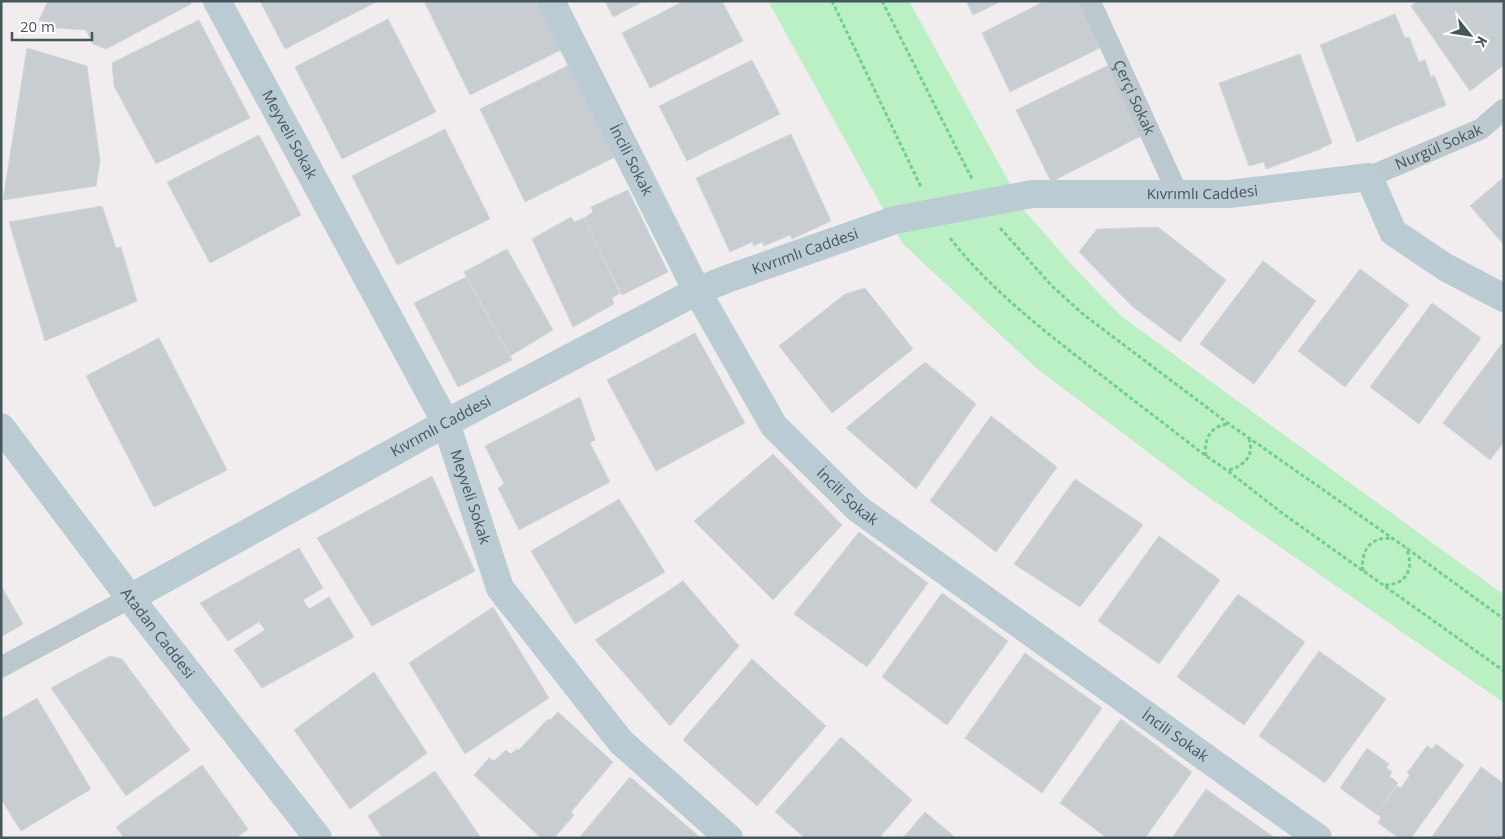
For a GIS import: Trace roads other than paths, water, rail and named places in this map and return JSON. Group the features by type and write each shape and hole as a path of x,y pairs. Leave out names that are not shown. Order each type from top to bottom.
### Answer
{"street":[{"name":"Meyveli Sokak","path":"217,1 446,423 500,588 621,742 729,838"},
{"name":"İncili Sokak","path":"551,1 697,291 774,426 857,508 1318,838"},
{"name":"Çerçi Sokak","path":"1090,1 1178,194"},
{"name":"Nurgül Sokak","path":"1369,178 1480,129 1504,109"},
{"name":"Kıvrımlı Caddesi","path":"130,598 446,423 697,291 895,220 1032,194 1229,194 1369,178"},
{"path":"1369,178 1393,232 1445,266 1504,298"},
{"name":"Atadan Caddesi","path":"1,427 130,598 318,838"},
{"path":"1,667 130,598"}]}
